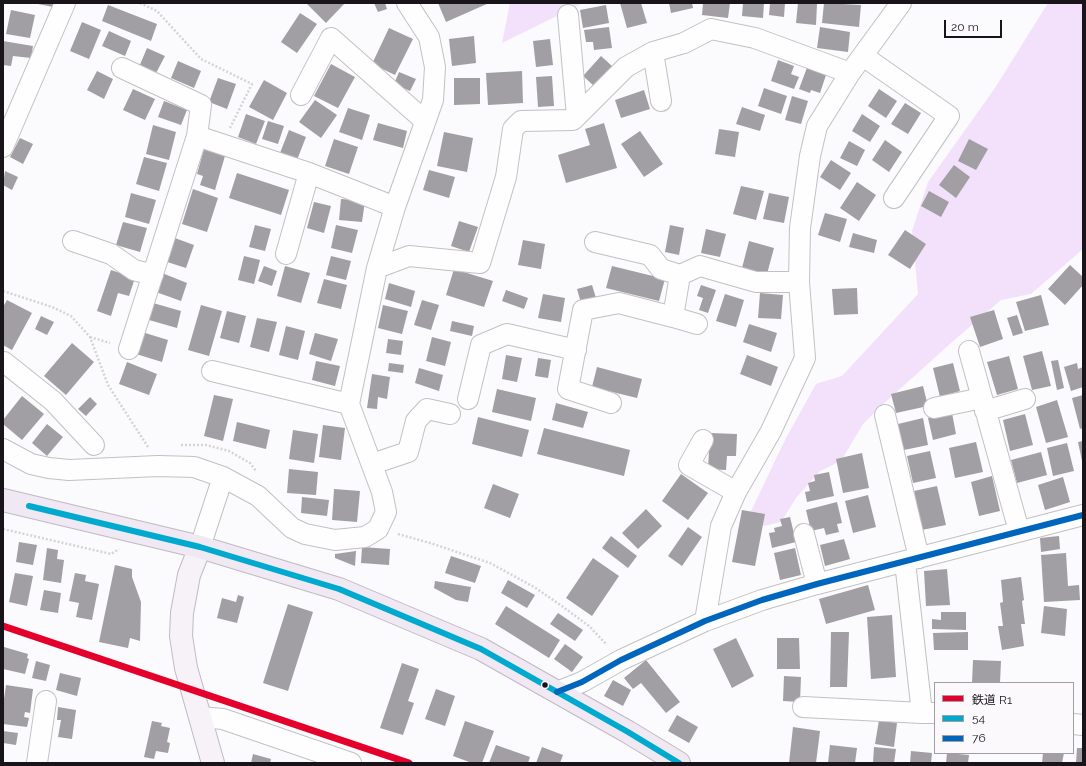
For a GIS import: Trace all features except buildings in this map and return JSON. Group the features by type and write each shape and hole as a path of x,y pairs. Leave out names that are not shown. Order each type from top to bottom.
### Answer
{"highway":[{"path":"3,500 200,547 340,588 480,649 558,692 679,763"}],"main road":[{"path":"200,547 189,575 181,624 186,668 213,763"}],"street":[{"path":"3,148 65,3"},
{"path":"3,449 31,464 49,468 70,470 165,466 194,467 223,477 258,496 292,528 305,534 335,540 365,537 378,529 386,512 382,492 350,404 377,268 395,206 433,100 434,67 429,37 407,3"},
{"path":"705,621 721,526 736,492 771,432 805,358 799,282 800,228 810,156 816,126 850,73 901,3"},
{"path":"568,15 577,116"},
{"path":"377,268 409,256 480,263 506,177 513,129 521,121 573,120 626,66 653,52 684,43 711,29 754,38 850,73"},
{"path":"301,96 331,38 425,121"},
{"path":"653,52 661,101"},
{"path":"863,56 949,116 894,198"},
{"path":"122,68 201,105 197,136 129,349"},
{"path":"197,136 309,173 395,206"},
{"path":"286,254 309,173"},
{"path":"73,241 110,254 134,270 153,275"},
{"path":"595,242 650,255 660,269 680,275 700,266 756,282 799,282"},
{"path":"673,317 680,275"},
{"path":"611,403 568,389 583,310 619,303 697,324"},
{"path":"468,399 481,345 507,334 576,350"},
{"path":"968,351 1019,531"},
{"path":"3,362 53,401 94,445"},
{"path":"212,371 350,404"},
{"path":"934,408 984,405 1026,399"},
{"path":"372,464 408,452 416,421 427,409 450,414"},
{"path":"803,707 928,713 912,560 885,415"},
{"path":"704,440 689,465 736,492"},
{"path":"200,547 223,477"},
{"path":"558,692 582,682 622,660 705,621 762,600 817,584 1083,515"},
{"path":"804,534 817,584"},
{"path":"37,763 46,701"},
{"path":"200,717 223,719 351,763"}],"path":[{"path":"140,3 157,11 201,59 252,84 222,144"},
{"path":"3,291 52,307 71,316 90,337 108,385 148,447 155,446"},
{"path":"178,445 206,445 229,451 250,463 259,475"},
{"path":"3,529 111,554 122,548"},
{"path":"378,529 430,543 490,563 534,587 589,626 622,660"}],"shaded area":[{"path":"510,3 583,3 502,43"},
{"path":"1048,3 1083,3 1083,249 1031,294 1001,300 951,343 863,424 841,461 820,471 796,498 781,522 764,526 751,511 786,438 816,384 842,376 918,294 912,231 928,182 995,88"}],"rail line":[{"name":"R1","path":"3,626 409,763"}],"transit line":[{"name":"54","path":"29,506 200,547 339,589 481,649 628,732 679,763"},
{"name":"76","path":"557,692 582,682 621,660 705,621 762,600 817,584 1083,515"}]}
